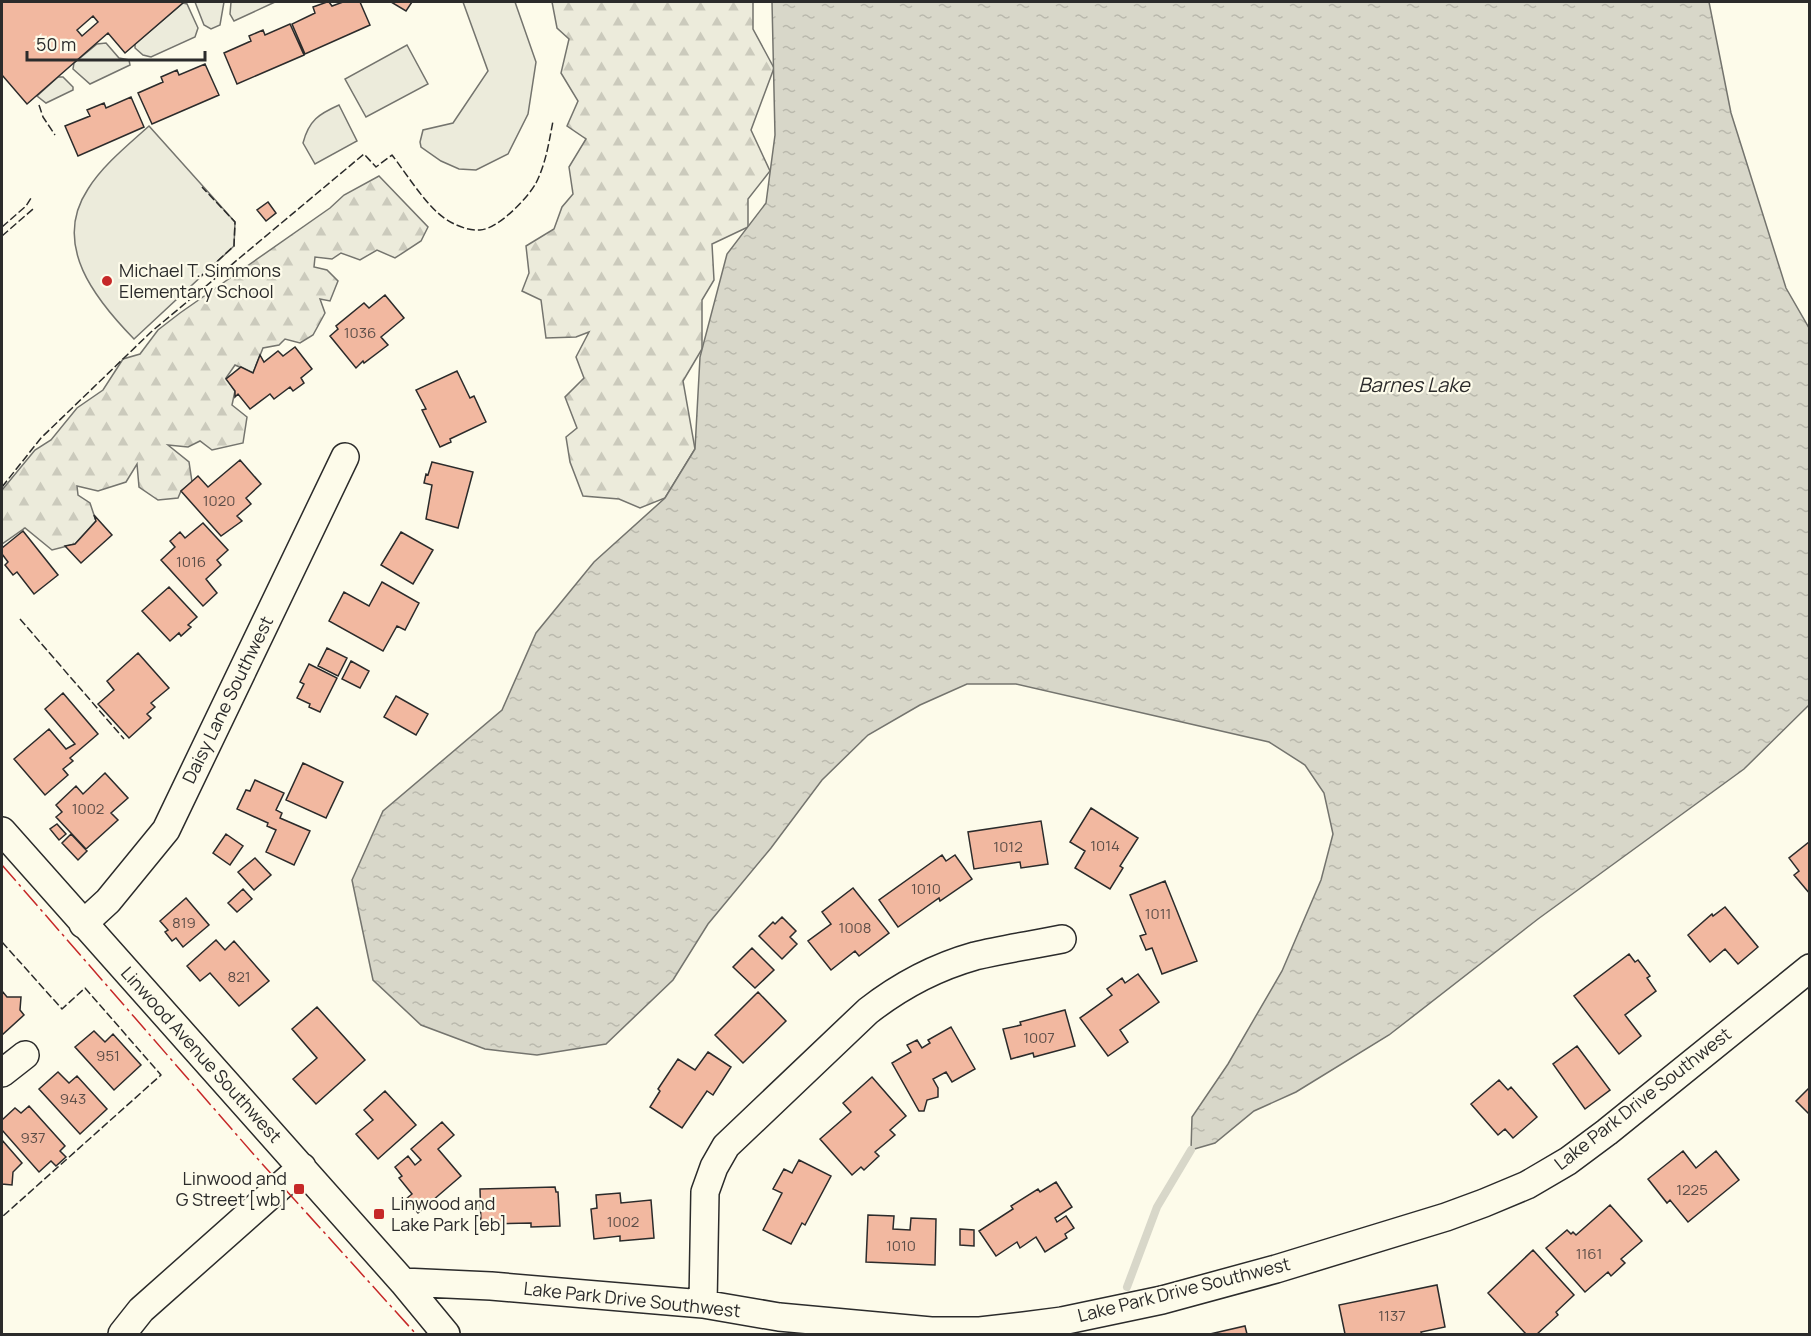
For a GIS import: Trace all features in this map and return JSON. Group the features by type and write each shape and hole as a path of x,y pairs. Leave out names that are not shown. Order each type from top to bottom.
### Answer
{"street":[{"name":"Daisy Lane Southwest","path":"83,924 108,901 166,830 345,457"},
{"name":"Linwood Avenue Southwest","path":"2,831 302,1167 403,1282 446,1335"},
{"path":"703,1304 705,1192 714,1167 726,1146 868,1011 890,994 929,973 975,956 1062,939"},
{"name":"Lake Park Drive Southwest","path":"403,1282 491,1286 703,1304 778,1317 931,1331 980,1331 1062,1321 1162,1300 1299,1262 1446,1217 1527,1185 1568,1161 1607,1132 1809,968"},
{"path":"2,1073 25,1055"},
{"path":"122,1335 141,1310 302,1167"}],"green space":[{"path":"195,2 224,2 220,25 211,29 204,25"},
{"path":"231,2 275,2 234,21 230,14"},
{"path":"463,2 515,2 536,62 528,114 508,154 476,170 459,169 441,161 421,147 420,142 423,130 453,123 488,71"},
{"path":"552,2 753,2 753,29 774,68 751,130 770,171 748,199 748,227 712,244 714,280 702,300 702,349 683,381 695,449 665,498 640,508 619,499 583,496 570,462 566,437 577,428 565,397 584,378 576,357 589,332 576,337 546,338 541,300 522,291 529,273 526,246 554,229 562,207 573,194 569,167 586,139 567,126 578,101 561,73 569,39 557,28"},
{"path":"183,3 187,4 198,28 195,37 151,57 143,55 135,48 135,44"},
{"path":"106,43 119,58 129,60 130,65 90,84 73,69 74,63 97,44"},
{"path":"407,45 428,84 366,117 345,79"},
{"path":"58,77 63,77 73,87 73,90 46,103 37,96"},
{"path":"339,105 357,141 315,164 303,143 305,135 316,119"},
{"path":"149,126 235,222 234,246 134,339 93,289 76,251 74,231 78,210 94,180"},
{"path":"379,176 428,227 421,241 395,258 377,250 360,260 341,253 332,259 315,257 314,267 327,270 338,281 330,301 320,299 325,313 313,335 300,343 285,339 279,345 263,348 253,373 235,365 226,378 235,391 232,405 247,417 243,443 212,450 200,441 188,447 168,445 189,462 192,482 181,491 178,498 158,500 139,487 137,464 126,482 98,491 77,486 78,495 90,503 96,521 75,544 52,550 25,528 2,544 2,490 35,450 51,440 77,408 103,390 123,359 140,354 158,330 180,313 330,208 344,195"}],"water":[{"name":"Barnes Lake","path":"772,2 1709,2 1731,113 1786,288 1809,328 1809,705 1744,769 1538,919 1389,1035 1296,1092 1254,1111 1215,1143 1191,1150 1192,1117 1228,1064 1282,971 1321,880 1333,834 1324,793 1305,765 1269,742 1016,684 967,684 920,705 868,735 822,780 771,848 708,924 673,980 606,1044 537,1055 485,1049 421,1025 373,980 352,880 383,811 502,710 536,633 594,562 665,498 695,449 700,357 727,254 766,203 775,135"}],"building":[{"path":"2,2 184,2 125,53 108,33 27,104 2,75","holes":["93,16 98,22 82,36 77,30"]},
{"path":"327,2 332,6 343,2 360,2 370,25 305,54 292,24 315,13 313,7"},
{"path":"391,2 412,2 406,11"},
{"path":"290,24 304,55 237,84 224,53 251,41 249,36 263,30 265,35"},
{"path":"205,64 219,95 152,124 138,93 163,82 161,77 177,70 179,75"},
{"path":"131,97 144,127 78,156 65,126 90,116 87,110 104,103 106,108"},
{"path":"268,202 276,213 266,221 257,210"},
{"path":"385,295 404,318 381,337 388,345 356,368 330,336 338,329 336,326 364,303 369,308"},
{"path":"295,347 312,369 301,378 304,383 293,391 290,387 274,399 270,394 250,409 238,394 235,397 235,391 226,379 241,367 253,373 260,355 264,362 278,351 283,356"},
{"path":"457,371 470,398 474,396 486,422 450,439 451,442 440,447 422,410 426,409 416,390"},
{"path":"240,460 261,484 246,498 251,504 237,516 242,521 221,536 181,491 198,476 208,487"},
{"path":"432,462 473,472 458,528 426,519 432,485 424,483"},
{"path":"94,515 112,535 81,563 65,546 75,544 96,521"},
{"path":"203,523 228,550 217,560 221,565 206,579 217,593 203,606 161,560 175,547 170,541 180,532 185,538"},
{"path":"23,531 58,575 34,594 17,572 13,575 5,565 8,562 2,554 2,548"},
{"path":"401,532 433,550 413,584 381,565"},
{"path":"382,582 419,603 405,630 397,626 383,651 329,621 344,592 369,606"},
{"path":"169,587 197,617 188,625 191,627 181,636 179,633 170,641 142,611"},
{"path":"327,648 347,658 338,676 318,666"},
{"path":"138,653 169,688 151,703 155,707 147,714 151,718 129,738 98,704 114,690 107,681"},
{"path":"351,661 369,671 360,688 342,679"},
{"path":"309,664 337,678 320,712 297,698 304,684 300,682"},
{"path":"63,693 98,734 70,758 73,761 63,769 68,775 45,795 14,759 49,729 66,749 75,744 45,709"},
{"path":"396,696 428,714 416,735 384,717"},
{"path":"303,763 343,782 326,818 286,800"},
{"path":"105,773 128,798 111,813 118,820 86,849 56,817 62,812 56,805 76,786 83,794"},
{"path":"255,780 284,793 276,810 282,813 280,818 310,831 294,865 266,852 276,830 267,826 268,823 237,809 246,790 250,791"},
{"path":"1091,808 1138,838 1120,866 1123,868 1110,889 1075,868 1085,851 1070,842"},
{"path":"1041,821 1048,864 1021,868 1020,862 974,869 968,832"},
{"path":"57,824 66,834 59,840 50,829"},
{"path":"71,834 87,851 78,860 62,843"},
{"path":"226,834 243,846 230,865 213,853"},
{"path":"1809,842 1810,894 1794,875 1799,871 1789,858"},
{"path":"942,855 946,861 955,855 972,879 940,901 939,898 898,927 879,900"},
{"path":"255,858 271,875 254,890 238,872"},
{"path":"1165,881 1197,961 1162,974 1152,948 1146,950 1140,936 1146,934 1130,895"},
{"path":"853,888 889,933 859,956 855,951 831,970 808,941 831,924 822,912"},
{"path":"243,889 252,899 237,912 228,903"},
{"path":"186,898 209,925 183,947 176,938 172,941 165,932 168,930 160,921"},
{"path":"1725,907 1758,947 1738,964 1725,949 1710,962 1688,935 1712,914 1713,916"},
{"path":"782,917 796,931 790,937 797,944 782,959 759,936 773,922 775,924"},
{"path":"216,940 225,950 234,941 269,981 239,1006 210,973 200,981 187,966"},
{"path":"752,948 774,970 755,988 733,967"},
{"path":"1629,954 1635,962 1638,960 1650,976 1647,978 1656,991 1625,1015 1641,1036 1619,1054 1574,996"},
{"path":"1138,974 1159,1002 1120,1030 1128,1042 1108,1056 1080,1018 1112,995 1107,989 1122,978 1125,983"},
{"path":"2,991 7,997 21,997 20,1010 24,1015 2,1035"},
{"path":"758,992 786,1021 743,1063 715,1035"},
{"path":"317,1007 365,1060 316,1104 293,1079 317,1058 292,1029"},
{"path":"1065,1010 1075,1046 1034,1057 1033,1053 1011,1059 1003,1029"},
{"path":"951,1027 975,1069 952,1082 946,1072 933,1079 938,1088 938,1097 927,1100 924,1111 919,1111 892,1063 911,1052 907,1045 917,1040 922,1048 930,1043 928,1040"},
{"path":"94,1031 105,1042 113,1034 141,1065 114,1090 75,1047"},
{"path":"1577,1046 1610,1090 1585,1109 1553,1064"},
{"path":"708,1052 731,1067 713,1095 707,1091 682,1128 650,1107 660,1091 658,1089 678,1059 695,1070"},
{"path":"58,1072 69,1083 77,1076 107,1109 80,1134 39,1089"},
{"path":"872,1077 906,1116 890,1130 895,1135 875,1152 879,1156 864,1170 861,1167 852,1175 820,1139 851,1112 843,1103"},
{"path":"1499,1080 1508,1090 1511,1087 1537,1117 1513,1138 1505,1129 1498,1135 1471,1104"},
{"path":"1810,1088 1810,1115 1796,1101"},
{"path":"385,1091 416,1125 378,1159 356,1134 373,1120 364,1110"},
{"path":"29,1106 65,1146 60,1151 66,1157 56,1166 51,1161 39,1172 2,1130 2,1120 15,1108 21,1113"},
{"path":"442,1122 454,1135 438,1149 461,1176 418,1213 406,1199 412,1194 399,1178 402,1176 395,1167 408,1156 415,1165 421,1160 411,1149"},
{"path":"2,1140 22,1163 13,1172 12,1185 2,1184"},
{"path":"1683,1151 1696,1168 1716,1151 1739,1180 1688,1222 1670,1200 1667,1203 1648,1179"},
{"path":"799,1160 831,1176 805,1225 802,1223 791,1244 763,1230 782,1193 773,1189 784,1169 792,1173"},
{"path":"1056,1182 1072,1207 1055,1218 1057,1222 1066,1216 1074,1228 1065,1234 1067,1238 1045,1252 1036,1237 1020,1248 1017,1242 996,1256 979,1231 1013,1209 1011,1206 1038,1189 1040,1192"},
{"path":"555,1187 558,1192 560,1226 531,1227 531,1223 481,1224 480,1189"},
{"path":"620,1193 621,1203 651,1200 654,1238 620,1241 620,1236 594,1239 591,1209 597,1208 596,1195"},
{"path":"1610,1205 1642,1241 1621,1259 1625,1263 1611,1276 1608,1272 1585,1292 1546,1248 1567,1230 1576,1235"},
{"path":"868,1215 894,1216 893,1229 910,1230 911,1218 936,1219 935,1265 866,1262"},
{"path":"960,1229 974,1230 974,1246 960,1245"},
{"path":"1533,1250 1574,1295 1556,1312 1558,1315 1537,1334 1526,1334 1488,1293"},
{"path":"1437,1285 1445,1327 1421,1332 1422,1334 1345,1334 1339,1305"},
{"path":"1245,1326 1247,1334 1210,1334"}],"waterway":[{"path":"1127,1287 1157,1207 1191,1150"}],"fence":[{"path":"39,105 43,117 55,135"},
{"path":"2,487 41,438 151,332 364,154 376,167 392,155 438,213 458,226 480,230 504,219 532,189 545,160 553,121"},
{"path":"201,276 234,246 235,222 202,187"},
{"path":"2,227 26,206 31,198"},
{"path":"2,236 33,209"},
{"path":"20,619 124,739"},
{"path":"2,942 62,1009 85,988 161,1075 2,1217"}],"power":[{"path":"2,865 256,1157 416,1334"}],"place":[{"name":"Michael T. Simmons Elementary School","path":"107,281"},
{"name":"Linwood and G Street [wb]","path":"299,1189"},
{"name":"Linwood and Lake Park [eb]","path":"379,1214"}]}
